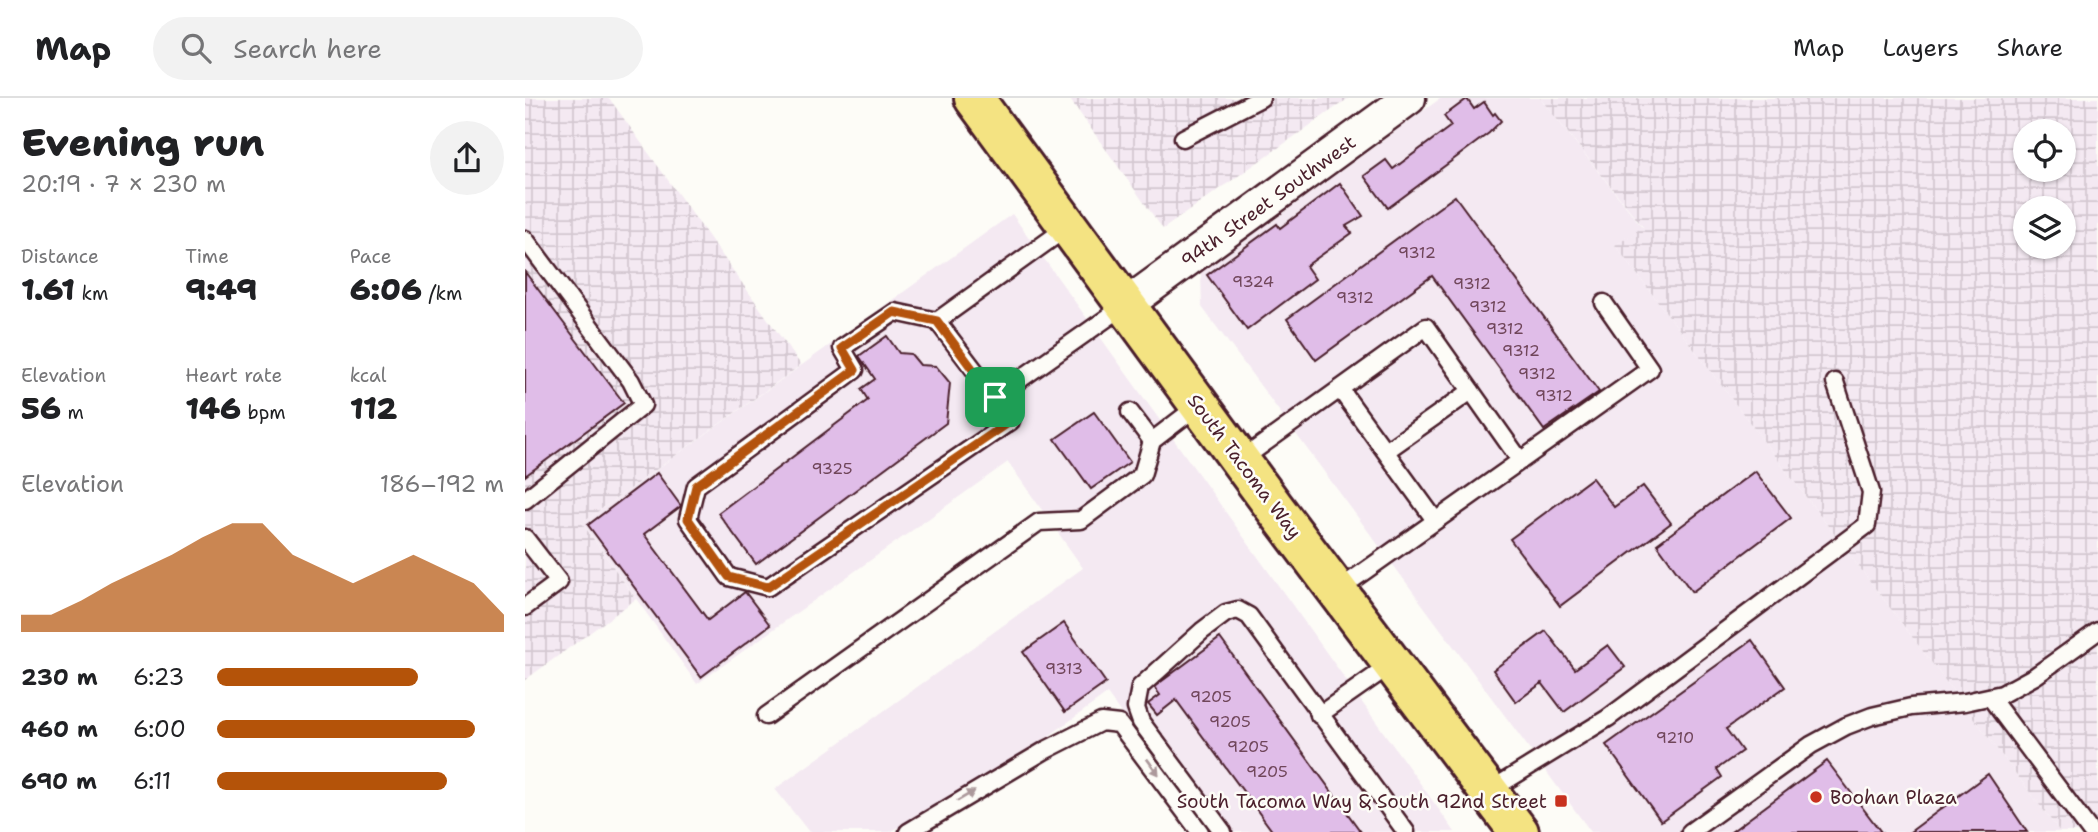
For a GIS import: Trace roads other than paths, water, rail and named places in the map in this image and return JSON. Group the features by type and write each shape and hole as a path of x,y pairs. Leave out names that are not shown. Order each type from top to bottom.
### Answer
{"main road":[{"name":"South Tacoma Way","path":"974,98 1199,405 1519,832"}],"street":[{"name":"94th Street Southwest","path":"1127,304 1409,98"}],"lane":[{"path":"1183,138 1261,98"},
{"path":"937,321 1069,226"},
{"path":"525,239 631,381 643,405 525,500"},
{"path":"1338,590 1650,369 1604,303"},
{"path":"995,397 1127,304"},
{"path":"894,312 937,321 995,397 1011,421 768,587 729,577 688,519 696,486 855,370 842,348 894,312"},
{"path":"1241,460 1426,327 1520,460"},
{"path":"1489,791 1608,718 1867,525 1871,492 1835,382"},
{"path":"1340,389 1435,520"},
{"path":"1386,451 1471,391"},
{"path":"767,716 1039,522 1081,520 1091,513 1142,475 1152,441 1199,405"},
{"path":"1131,412 1152,441"},
{"path":"525,538 559,582 525,607"},
{"path":"1223,832 1141,722 1136,708 1140,687 1202,631 1226,613 1238,610 1248,616 1406,832"},
{"path":"1691,832 1811,745 1846,726 1872,716 1911,707 2002,694 2035,676 2098,631"},
{"path":"1319,715 1392,664"},
{"path":"1990,697 2091,832"},
{"path":"908,832 1044,751 1101,722 1119,724 1200,832"}],"place":[{"name":"Boohan Plaza","path":"1816,797"},
{"name":"South Tacoma Way & South 92nd Street","path":"1561,801"}]}
